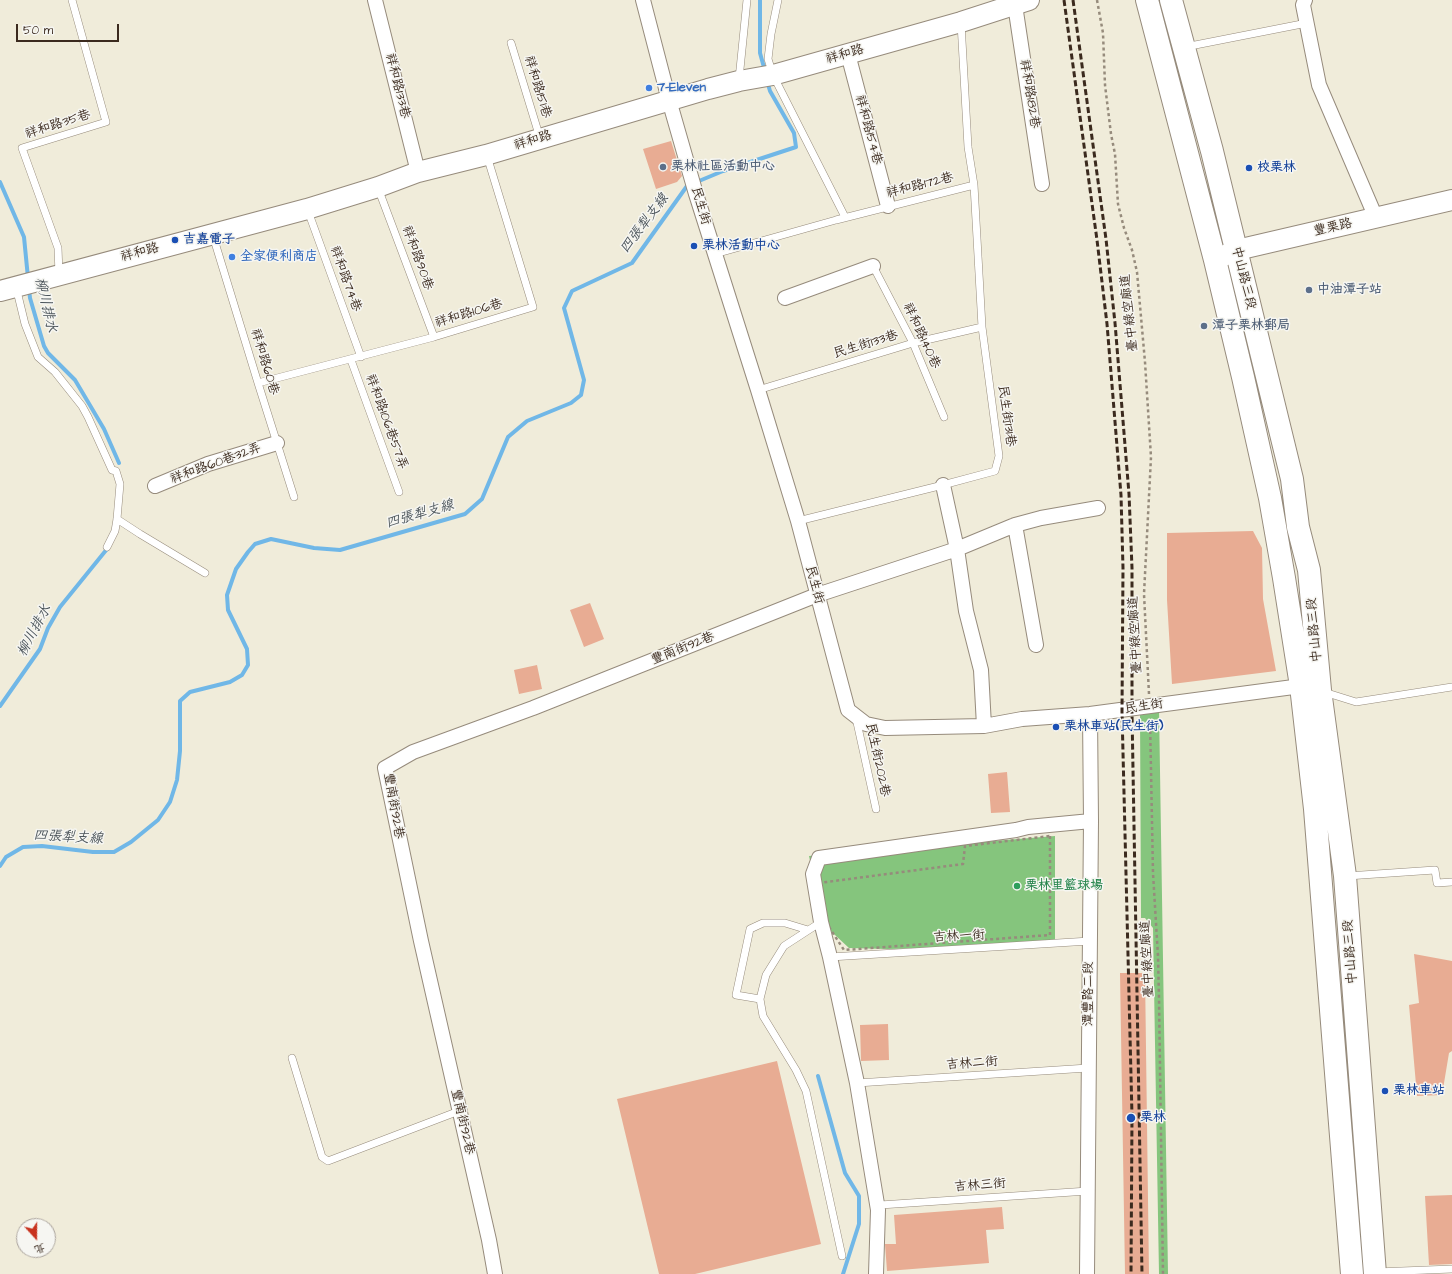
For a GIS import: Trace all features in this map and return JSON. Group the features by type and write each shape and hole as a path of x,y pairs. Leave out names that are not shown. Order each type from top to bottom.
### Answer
{"main road":[{"name":"中山路三段","path":"1147,0 1215,260 1243,377 1311,688 1345,876 1375,1273"},
{"name":"中山路三段","path":"1171,0 1237,250 1292,479 1298,527 1309,570 1311,688 1316,816 1352,1274"}],"street":[{"name":"祥和路133巷","path":"375,0 418,172"},
{"name":"民生街","path":"643,0 696,194 798,521 848,710 866,724 885,728 984,726 1022,719 1090,714 1311,688"},
{"path":"1305,0 1303,5 1319,85 1376,218"},
{"name":"祥和路","path":"17,286 307,209 378,188 418,172 486,155 739,81 773,75 1022,3"},
{"name":"祥和路182巷","path":"1022,3 1042,184"},
{"name":"祥和路154巷","path":"848,54 888,206"},
{"name":"豐栗路","path":"1215,260 1237,250 1452,200"},
{"path":"785,298 873,266"},
{"name":"祥和路60巷32弄","path":"155,486 208,464 277,442"},
{"path":"943,485 957,549 966,611 981,670 984,726"},
{"path":"817,595 957,549 1015,525 1041,518 1098,508"},
{"path":"1015,525 1036,645"},
{"name":"豐南街92巷","path":"495,1274 489,1240 420,941 385,768 413,752 533,708 817,595"},
{"name":"潭豐路二段","path":"1087,1274 1090,941 1090,714"},
{"path":"876,1274 878,1210 857,1083 821,922 813,874 819,858 1016,830 1028,827 1090,821"}],"lane":[{"name":"祥和路35巷","path":"59,275 58,248 22,148 106,122 72,0"},
{"path":"739,81 747,0"},
{"path":"778,0 770,34 768,59 773,75 844,218"},
{"name":"祥和路172巷","path":"715,254 888,206 974,185 968,147 960,22"},
{"path":"1184,48 1307,23"},
{"name":"祥和路151巷","path":"510,43 540,139"},
{"name":"祥和路106巷","path":"258,383 351,360 533,308 486,155"},
{"name":"民生街131巷","path":"798,521 995,471 999,456 982,327 974,185"},
{"name":"祥和路90巷","path":"378,188 434,337"},
{"name":"祥和路74巷","path":"307,209 360,357"},
{"name":"祥和路60巷","path":"212,234 294,496"},
{"name":"祥和路140巷","path":"873,266 913,343 944,417"},
{"path":"17,286 25,324 38,357 58,376 82,406 112,470 116,471 120,484 117,519 115,531 107,547"},
{"name":"民生街133巷","path":"758,390 913,343 982,327"},
{"name":"祥和路106巷57弄","path":"351,360 399,492"},
{"path":"117,519 205,573"},
{"path":"1311,688 1356,702 1452,688"},
{"name":"民生街202巷","path":"855,716 876,809"},
{"path":"1345,876 1435,870 1436,883 1452,882"},
{"path":"821,922 784,946 766,975 760,999 763,1016 796,1070 806,1091 842,1256"},
{"path":"760,999 736,995 750,929 763,923 785,923 808,930"},
{"name":"吉林一街","path":"830,957 1090,941"},
{"path":"292,1058 322,1157 328,1161 459,1111"},
{"name":"吉林二街","path":"857,1083 1088,1068"},
{"name":"吉林三街","path":"878,1210 880,1205 1088,1191"},
{"path":"1375,1273 1452,1269"}],"path":[{"name":"臺中綠空廊道","path":"1097,0 1103,33 1105,85 1115,154 1118,204 1124,228 1132,250 1139,293 1152,457 1144,594 1150,706 1153,873 1160,998 1163,1274"},
{"path":"1050,836 1050,935 844,950 825,921 818,883 963,864 965,846 1050,836"}],"green space":[{"path":"1159,708 1168,1274 1159,1274 1153,928 1145,918 1141,918 1140,710"},
{"path":"1055,836 1055,945 888,949 849,948 821,922 809,856"}],"building":[{"name":"栗林社區活動中心","path":"671,141 682,176 677,182 656,189 643,149"},
{"path":"1253,531 1262,548 1263,599 1276,671 1172,684 1167,600 1167,533"},
{"path":"590,603 604,639 584,647 570,610"},
{"path":"537,665 542,689 519,694 514,670"},
{"path":"1007,772 1010,812 991,813 988,774"},
{"path":"1414,954 1452,961 1452,1051 1449,1053 1442,1095 1417,1096 1409,1005 1419,1003"},
{"name":"栗林","path":"1120,973 1145,973 1149,1274 1125,1274"},
{"path":"888,1024 889,1060 861,1061 860,1025"},
{"path":"777,1061 821,1244 695,1274 659,1274 617,1099"},
{"path":"1452,1195 1452,1264 1429,1265 1425,1196"},
{"path":"1002,1207 1004,1229 986,1230 989,1263 887,1271 885,1244 896,1244 894,1215"}],"waterway":[{"name":"四張犁支線","path":"760,0 760,53 765,71"},
{"name":"四張犁支線","path":"0,866 6,857 23,847 42,846 93,852 114,852 131,842 158,820 170,802 177,780 180,751 180,701 190,692 230,682 242,675 248,665 247,649 228,610 227,595 236,569 255,544 271,539 314,548 340,550 465,514 482,499 508,437 527,421 571,403 581,395 584,380 564,308 572,291 632,263 687,186 723,171 796,147 794,133 770,91 767,81"},
{"name":"柳川排水","path":"0,182 24,237 28,278"},
{"name":"柳川排水","path":"29,289 30,298 44,346 48,353 75,380 104,429 119,463"},
{"name":"柳川排水","path":"0,706 40,649 48,628 60,607 107,549"},
{"path":"818,1076 845,1173 859,1196 859,1224 843,1274"}],"railway":[{"path":"1064,0 1107,324 1121,495 1123,568 1122,712 1132,1116 1131,1274"},
{"path":"1073,0 1106,239 1115,323 1129,494 1132,568 1132,713 1142,1274"}],"place":[{"name":"7-Eleven","path":"649,88"},
{"name":"栗林社區活動中心","path":"663,167"},
{"name":"校栗林","path":"1249,168"},
{"name":"吉嘉電子","path":"175,240"},
{"name":"栗林活動中心","path":"694,246"},
{"name":"全家便利商店","path":"232,257"},
{"name":"中油潭子站","path":"1309,290"},
{"name":"潭子栗林郵局","path":"1204,326"},
{"name":"栗林車站(民生街)","path":"1056,727"},
{"name":"栗林里籃球場","path":"1017,886"},
{"name":"栗林車站","path":"1385,1091"},
{"name":"栗林","path":"1131,1118"}]}
